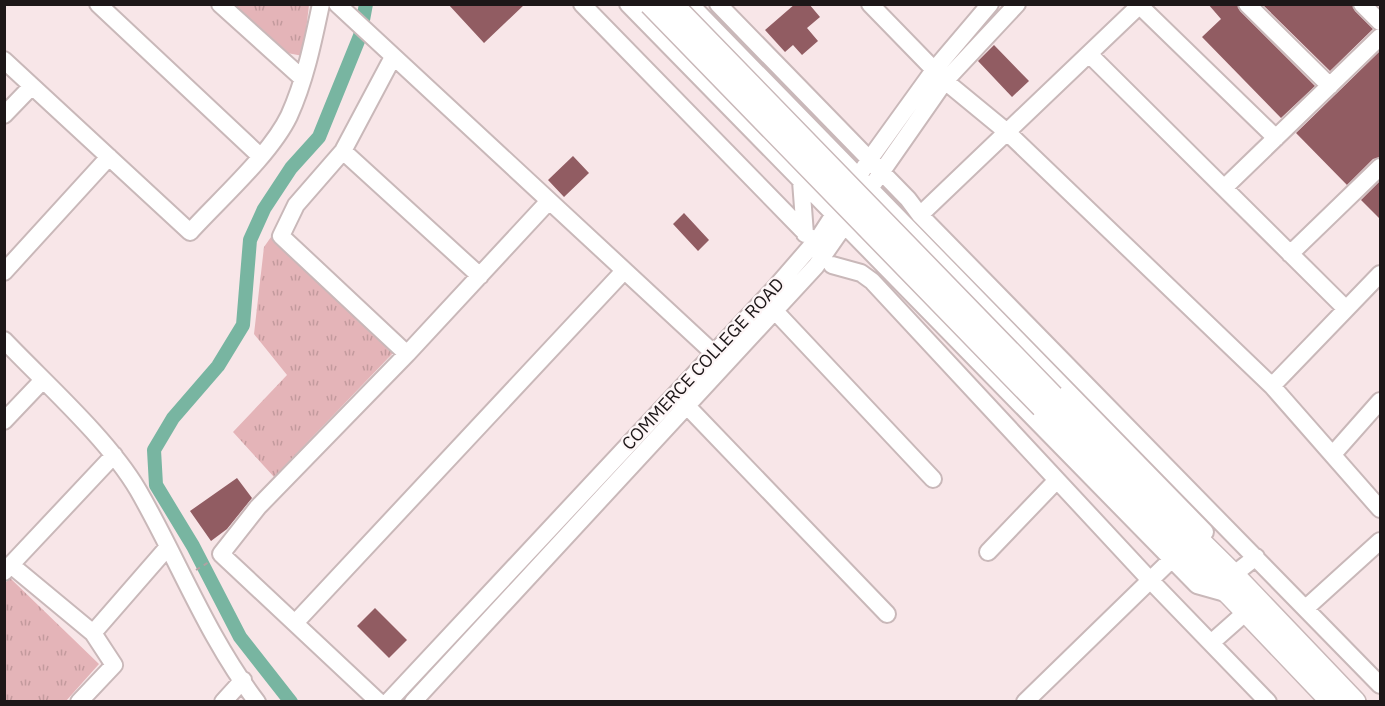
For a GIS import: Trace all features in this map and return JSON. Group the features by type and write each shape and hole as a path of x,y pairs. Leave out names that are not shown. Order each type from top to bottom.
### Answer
{"main road":[{"path":"650,4 1047,402 1355,702"},
{"path":"672,4 1047,402"},
{"path":"1231,580 1246,612 1332,702"}],"street":[{"path":"98,4 260,156"},
{"path":"220,4 302,78"},
{"path":"4,60 190,232 260,156 288,116 302,78 321,4"},
{"path":"582,4 823,254 873,281 1056,481 1162,569 1197,585 1231,580 1256,557"},
{"path":"628,4 887,269 1162,569 1211,643 1268,702"},
{"path":"690,4 1225,552 1231,580"},
{"path":"718,4 920,215 1380,685"},
{"path":"870,4 940,75 1007,132 1272,386 1334,453 1380,509"},
{"path":"413,702 686,405 719,359 774,310 823,254 858,177 869,160 940,75 990,4"},
{"path":"839,220 870,190 882,174 940,75 1017,4"},
{"path":"1247,4 1330,86"},
{"path":"1362,4 1380,22"},
{"path":"920,215 1140,5 1276,138"},
{"path":"341,9 719,359"},
{"path":"1224,188 1380,37"},
{"path":"1090,55 1345,308"},
{"path":"393,57 343,151 296,205 281,236 407,354"},
{"path":"4,115 32,86"},
{"path":"826,144 839,129"},
{"path":"343,151 480,276"},
{"path":"4,272 109,157"},
{"path":"1290,254 1380,167"},
{"path":"801,181 823,254"},
{"path":"379,702 221,554 258,507 407,354 548,202"},
{"path":"823,254 887,269"},
{"name":"COMMERCE COLLEGE ROAD","path":"388,702 823,254"},
{"path":"295,623 623,272"},
{"path":"1272,386 1380,274"},
{"path":"774,310 933,479"},
{"path":"4,340 114,455 137,489 201,616 257,702"},
{"path":"4,421 43,380"},
{"path":"1334,453 1380,401"},
{"path":"686,405 887,614"},
{"path":"79,702 114,665 93,633 8,569 114,455"},
{"path":"988,552 1056,481"},
{"path":"1306,608 1380,541"},
{"path":"93,633 167,548"},
{"path":"1025,702 1162,569"},
{"path":"1211,643 1246,612"},
{"path":"223,702 243,680"}],"path":[{"path":"194,571 214,559"}],"green space":[{"path":"229,5 309,5 303,56 282,52"},
{"path":"271,237 393,353 274,477 233,432 287,375 254,334 264,247"},
{"path":"10,578 99,664 66,701 5,701 4,584"}],"building":[{"path":"448,4 525,4 484,43"},
{"path":"795,4 809,4 820,17 807,28 818,41 802,55 793,45 785,52 765,30"},
{"path":"1208,4 1237,4 1240,11 1315,86 1281,118 1202,37 1221,19"},
{"path":"1262,4 1352,4 1355,11 1373,29 1330,71"},
{"path":"994,45 1029,81 1012,97 978,61"},
{"path":"1380,51 1380,157 1373,159 1347,185 1296,133"},
{"path":"573,156 589,173 564,197 548,180"},
{"path":"1380,181 1380,219 1361,200"},
{"path":"684,213 709,240 698,251 673,224"},
{"path":"237,478 252,498 227,529 211,541 190,511"},
{"path":"375,608 407,640 389,658 357,626"}],"waterway":[{"path":"291,702 240,637 193,546 156,485 154,450 173,418 218,366 243,325 250,240 264,209 291,168 319,137 360,36 366,4"}]}
